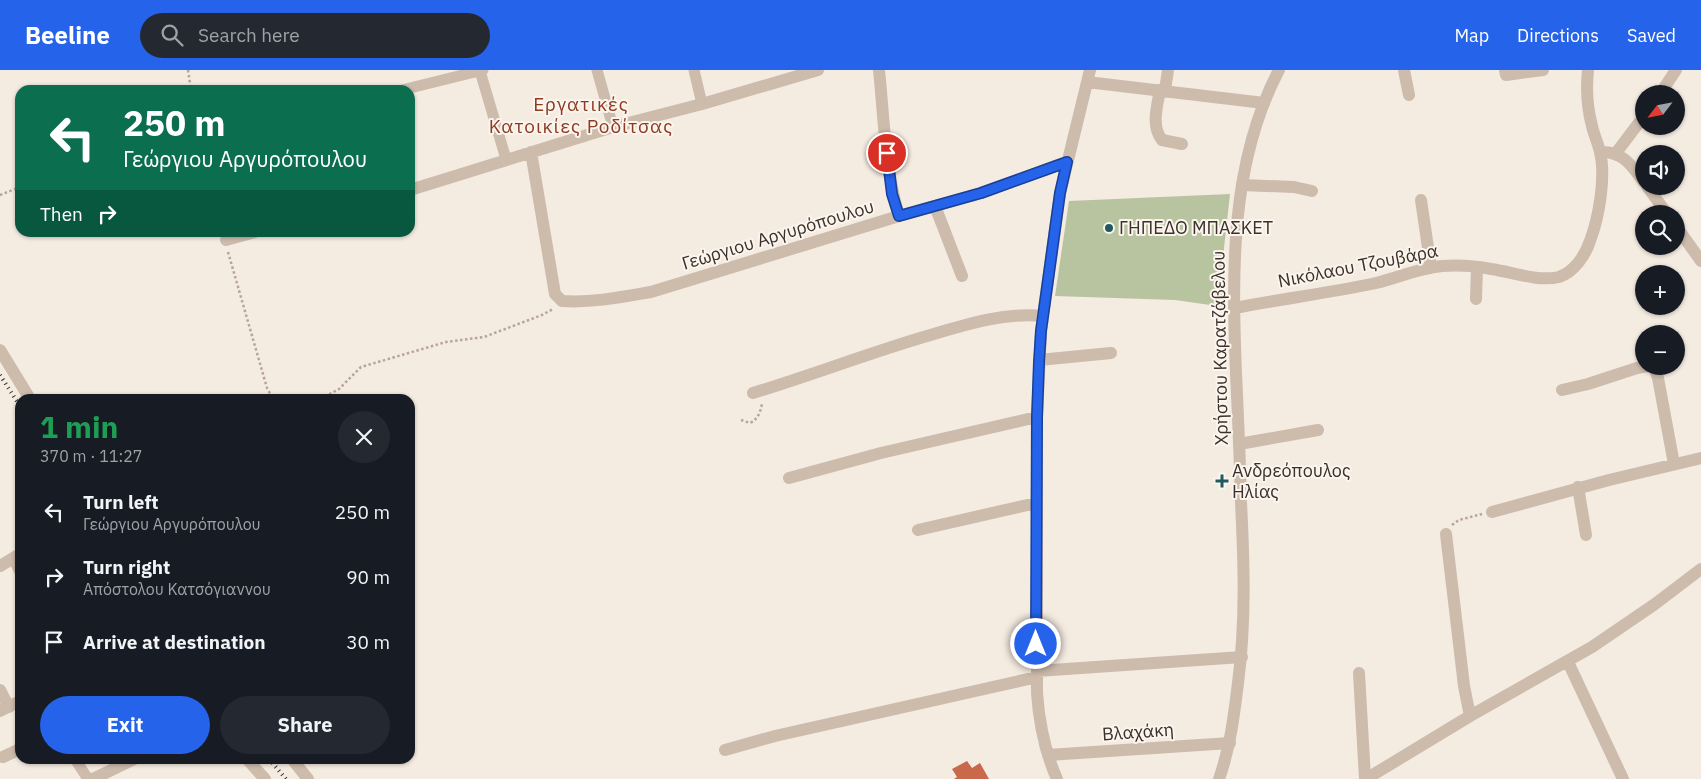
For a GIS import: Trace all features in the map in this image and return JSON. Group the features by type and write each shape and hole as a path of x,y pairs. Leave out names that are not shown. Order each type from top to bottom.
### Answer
{"street":[{"path":"415,87 481,70 506,159"},
{"path":"597,70 613,127"},
{"path":"694,70 702,104"},
{"path":"415,188 613,127 702,104 799,73 818,70"},
{"path":"879,70 892,194 899,216"},
{"path":"1168,70 1155,122 1157,134 1162,140 1182,144"},
{"name":"Χρήστου Καρατζάβελου","path":"1219,779 1230,743 1242,657 1245,603 1234,308 1236,231 1242,185 1256,122 1280,70"},
{"path":"1404,70 1409,94"},
{"path":"1505,70 1506,75 1543,70"},
{"name":"Νικόλαου Τζουβάρα","path":"1234,308 1378,282 1444,266 1477,267 1542,278 1556,277 1572,270 1581,260 1590,243 1596,221 1601,188 1602,165 1600,152 1592,126 1587,98 1588,70"},
{"path":"1666,85 1676,70"},
{"path":"1057,779 1048,755 1038,714 1036,502 1039,360 1043,316 1060,193 1089,76 1162,90 1264,102"},
{"path":"1616,153 1635,128"},
{"path":"531,152 559,298"},
{"path":"1600,152 1616,153 1635,170"},
{"name":"Γεώργιου Αργυρόπουλου","path":"559,298 575,302 652,292 899,216 981,193 1067,162"},
{"path":"1242,185 1294,187 1312,191"},
{"path":"1421,200 1431,268"},
{"path":"935,206 962,276"},
{"path":"226,240 237,237"},
{"path":"1685,239 1701,261"},
{"path":"1476,299 1477,267"},
{"path":"758,392 873,352 982,320 1008,316 1043,316"},
{"path":"0,350 27,394"},
{"path":"1039,360 1111,353"},
{"path":"1562,390 1588,384 1635,369"},
{"path":"1657,375 1674,464"},
{"path":"788,478 881,453 1037,417"},
{"path":"1239,444 1318,430"},
{"path":"1492,512 1578,488 1701,458"},
{"path":"1578,488 1586,535"},
{"path":"918,530 1036,502"},
{"path":"1446,534 1464,686 1470,716"},
{"path":"0,566 15,557"},
{"path":"1359,673 1366,779 1470,716 1568,662 1623,627 1701,569"},
{"path":"725,750 775,736 1037,674 1242,657"},
{"path":"1568,662 1622,779"},
{"path":"0,690 10,706"},
{"name":"Βλαχάκη","path":"1048,755 1230,743"},
{"path":"3,757 15,751"},
{"path":"78,764 88,779"},
{"path":"94,779 124,764"},
{"path":"252,764 265,779"},
{"path":"296,764 308,779"}],"path":[{"path":"188,70 191,85"},
{"path":"0,195 15,189"},
{"path":"226,240 264,379 270,394"},
{"path":"330,394 339,389 361,367 446,342 484,337 542,315 559,298"},
{"path":"741,420 750,423 760,414 758,392"},
{"path":"1446,534 1450,526 1459,520 1492,512"}],"green space":[{"path":"1230,194 1224,248 1224,307 1175,300 1055,296 1069,201"}],"building":[{"path":"967,761 972,768 980,763 989,779 954,779 957,777 952,769"}],"railway":[{"path":"0,375 15,398"},
{"path":"273,764 286,779"}],"place":[{"name":"ΓΗΠΕΔΟ ΜΠΑΣΚΕΤ","path":"1109,228"},
{"name":"Ανδρεόπουλος Ηλίας","path":"1222,481"}],"district":[{"name":"Εργατικές Κατοικίες Ροδίτσας","path":"581,115"}],"route":[{"path":"887,153 892,194 899,216 981,193 1032,173 1067,162 1060,193 1041,331 1039,362 1036,502 1036,644"}]}
